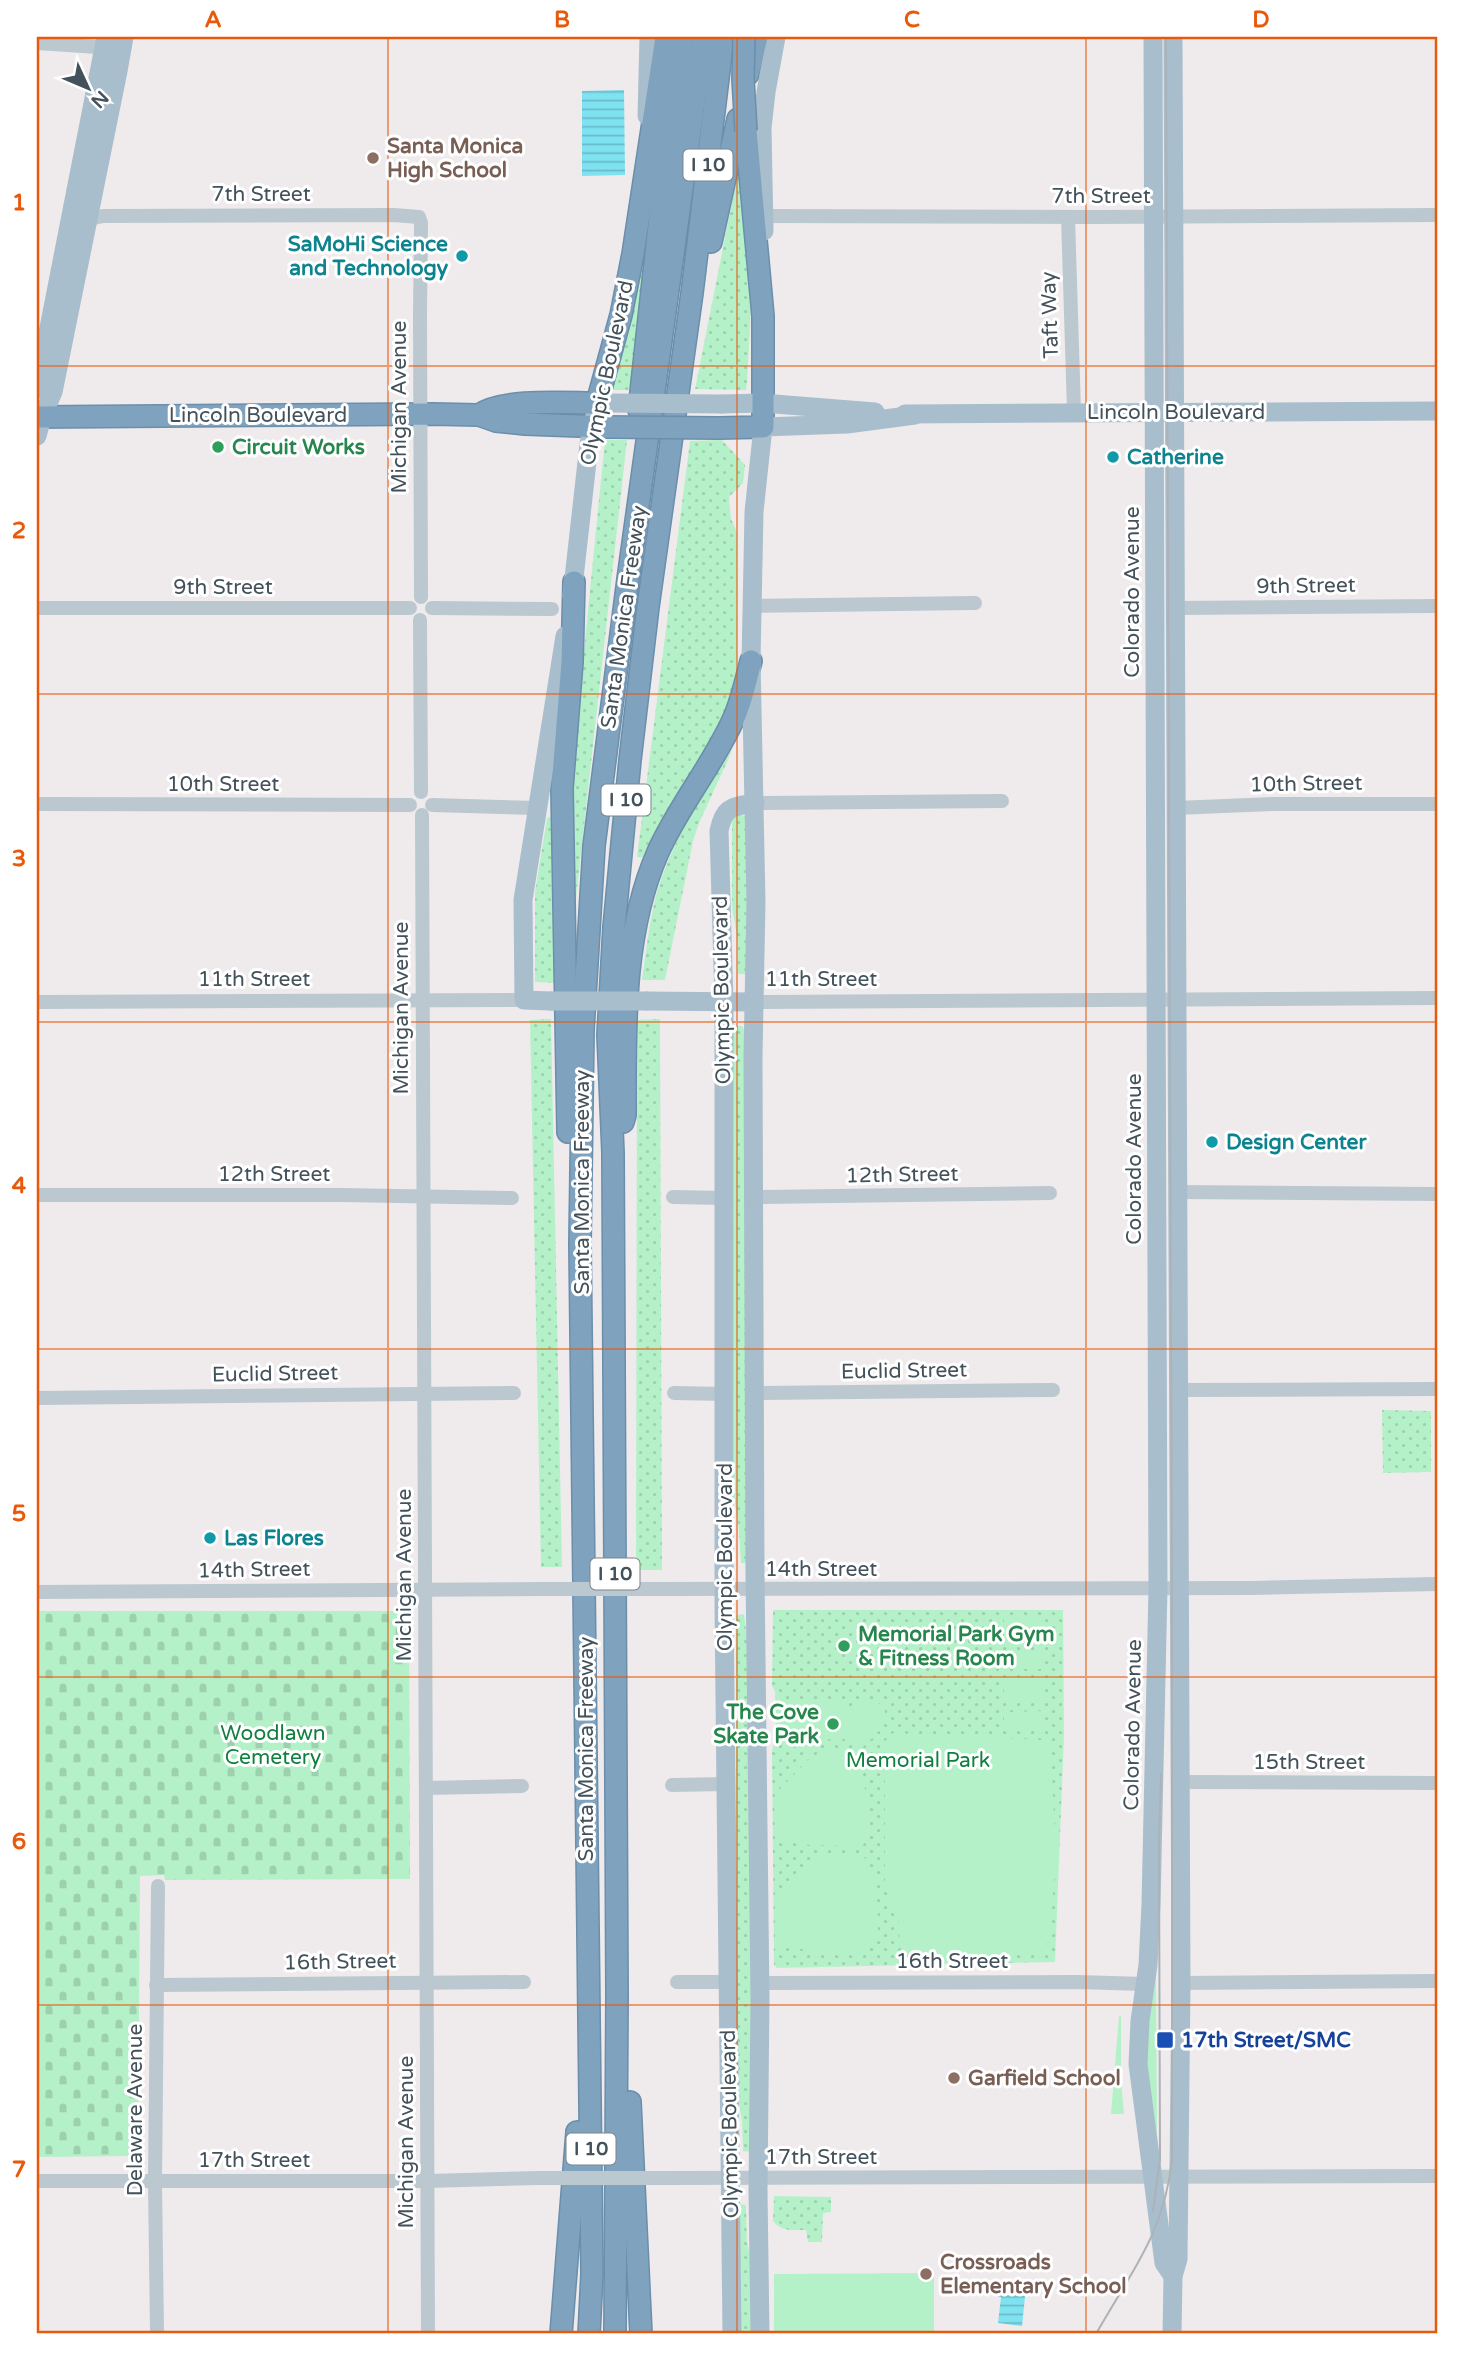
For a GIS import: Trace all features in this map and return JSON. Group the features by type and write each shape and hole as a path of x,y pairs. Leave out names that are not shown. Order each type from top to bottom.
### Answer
{"highway":[{"path":"646,159 666,37"},
{"path":"628,579 643,359 682,37"},
{"name":"Santa Monica Freeway","path":"589,2334 592,2260 580,1243 583,1030 594,846 703,37"},
{"name":"Santa Monica Freeway","path":"615,2334 617,1996 613,1153 608,1035 614,927 646,621 692,293 723,37"},
{"path":"744,37 746,131 763,316"},
{"path":"692,293 709,247 757,37"},
{"name":"Olympic Boulevard","path":"603,403 633,254 646,159"},
{"name":"Olympic Boulevard","path":"763,316 763,427"},
{"name":"Lincoln Boulevard","path":"479,415 511,405 603,403"},
{"name":"Lincoln Boulevard","path":"38,423 420,414 479,415 496,421 599,427 763,427"},
{"path":"574,582 572,662 562,788 562,894 569,1183 580,1243"},
{"path":"613,1153 625,1115 628,997 639,907 658,853 673,821 722,743 735,717 751,661"},
{"path":"561,2334 576,2160 579,2002 588,1964"},
{"path":"617,1996 631,2113 641,2334"}],"main road":[{"name":"Olympic Boulevard","path":"646,159 649,37"},
{"name":"Olympic Boulevard","path":"763,316 766,275 762,128 776,37"},
{"name":"Colorado Avenue","path":"1153,37 1154,217 1175,608 1181,1983 1178,2259 1172,2276 1172,2334"},
{"name":"Colorado Avenue","path":"1172,2276 1164,2263 1138,2064 1151,1904 1158,1588 1156,1000 1165,413 1174,217 1173,37"},
{"path":"38,423 53,392 94,213 115,40"},
{"path":"37,389 69,227 115,40"},
{"path":"37,395 38,423"},
{"name":"Olympic Boulevard","path":"524,1000 523,900 603,403"},
{"name":"Lincoln Boulevard","path":"603,403 762,403 915,415 1074,411 1437,411"},
{"name":"Lincoln Boulevard","path":"763,427 847,424 915,415"},
{"name":"Olympic Boulevard","path":"760,2334 755,1590 755,803 751,607 754,512 763,427"},
{"name":"Olympic Boulevard","path":"732,2334 724,1589 724,1002 719,831 723,814 729,809 755,803"},
{"name":"11th Street","path":"524,1000 754,1002"}],"street":[{"path":"37,43 76,47 115,40"},
{"name":"7th Street","path":"69,227 94,213 419,217"},
{"name":"7th Street","path":"764,216 1437,215"},
{"name":"Michigan Avenue","path":"419,217 421,597"},
{"name":"Taft Way","path":"1068,217 1074,411"},
{"path":"421,597 430,601 432,608 428,618 420,620 414,617 410,608 412,602 421,597"},
{"path":"751,607 975,603"},
{"name":"9th Street","path":"1175,608 1437,606"},
{"name":"9th Street","path":"37,608 410,608"},
{"path":"432,608 552,609"},
{"path":"420,620 421,792"},
{"path":"421,792 412,797 410,805 414,813 427,810 538,808"},
{"path":"421,792 430,797 427,810"},
{"path":"755,803 1002,801"},
{"name":"10th Street","path":"37,804 410,805"},
{"name":"10th Street","path":"1176,807 1437,804"},
{"name":"Michigan Avenue","path":"427,810 422,1002 428,2334"},
{"name":"11th Street","path":"754,1002 1437,999"},
{"name":"11th Street","path":"37,1002 524,1000"},
{"path":"1177,1192 1437,1194"},
{"name":"12th Street","path":"755,1197 1050,1193"},
{"name":"12th Street","path":"37,1195 512,1198"},
{"path":"673,1197 724,1198"},
{"path":"1178,1390 1437,1389"},
{"name":"Euclid Street","path":"756,1393 1054,1390"},
{"name":"Euclid Street","path":"37,1398 514,1393"},
{"path":"674,1393 725,1394"},
{"name":"14th Street","path":"37,1592 425,1588 1178,1588 1437,1584"},
{"name":"15th Street","path":"1180,1782 1437,1783"},
{"path":"672,1785 726,1784"},
{"path":"426,1788 522,1786"},
{"name":"Delaware Avenue","path":"157,2334 155,2181 158,1885"},
{"path":"1181,1983 1437,1981"},
{"name":"16th Street","path":"156,1985 524,1982"},
{"path":"677,1982 729,1982"},
{"name":"16th Street","path":"759,1983 1145,1984"},
{"name":"17th Street","path":"37,2181 1437,2176"}],"green space":[{"path":"740,162 751,308 746,390 695,389"},
{"path":"649,232 631,390 612,390 644,240"},
{"path":"605,440 627,440 576,898 571,898 573,761"},
{"path":"722,440 745,465 743,483 729,497 731,519 737,532 737,662 733,703 649,858 637,857 690,441"},
{"path":"733,749 693,841 665,980 642,980 654,906 662,876 699,801"},
{"path":"741,814 747,818 747,974 738,974 738,943 732,907 732,820"},
{"path":"553,816 556,983 535,982 535,892 547,818"},
{"path":"551,1019 562,1567 541,1567 530,1020"},
{"path":"660,1019 662,1570 636,1570 637,1020"},
{"path":"735,1026 742,1026 744,1029 749,1563 741,1563 734,1498"},
{"path":"1382,1410 1431,1411 1431,1472 1383,1473"},
{"name":"Memorial Park","path":"773,1610 1063,1610 1064,1735 1055,1962 777,1968 774,1965 772,1752 776,1729 775,1691 772,1686"},
{"name":"Woodlawn Cemetery","path":"37,1611 409,1611 410,1879 165,1880 164,1875 140,1876 138,2151 134,2156 37,2157"},
{"path":"744,1614 751,1672 751,2152 743,2151 742,2121 736,2087 736,1618 737,1615"},
{"path":"1004,1619 1043,1619 1043,1637 1004,1637"},
{"path":"1004,1651 1043,1651 1043,1669 1004,1669"},
{"path":"1043,1681 1043,1700 1004,1700 1004,1682"},
{"name":"The Cove Skate Park","path":"795,1700 849,1700 849,1712 852,1713 864,1702 874,1701 883,1706 886,1715 878,1732 862,1748 853,1739 843,1739 835,1743 827,1738 818,1749 791,1747 787,1740 788,1728 779,1718 780,1710 786,1703"},
{"path":"1043,1711 1043,1730 1004,1730 1004,1712"},
{"path":"893,1733 1042,1740 1051,1748 1056,1862 1048,1943 1040,1951 909,1953 900,1946 898,1916 885,1888 885,1741"},
{"path":"824,1750 859,1751 866,1795 868,1839 862,1846 810,1845 775,1840 774,1798 777,1792 809,1759"},
{"path":"835,1853 861,1857 867,1860 870,1866 876,1898 877,1937 864,1950 851,1954 819,1952 779,1944 777,1906 782,1892 819,1856"},
{"path":"1156,1967 1157,2131 1155,2132 1144,2061"},
{"path":"1119,2016 1124,2114 1111,2114"},
{"path":"774,2196 831,2197 831,2212 823,2213 822,2242 808,2242 806,2230 788,2230 776,2225 773,2221"},
{"path":"739,2204 746,2205 747,2242 752,2266 753,2334 737,2334"},
{"path":"934,2273 934,2334 774,2334 774,2274"}],"water":[{"path":"624,90 625,175 582,176 582,91"},
{"path":"999,2284 1026,2287 1022,2326 998,2323 1001,2297 997,2296"}],"tram line":[{"path":"1096,2334 1154,2231 1162,2210 1172,2160 1166,37"},
{"path":"1153,2211 1160,2160 1161,1774"}],"place":[{"name":"Santa Monica High School","path":"373,158"},
{"name":"SaMoHi Science and Technology","path":"462,256"},
{"name":"Circuit Works","path":"218,447"},
{"name":"Catherine","path":"1113,457"},
{"name":"Design Center","path":"1212,1142"},
{"name":"Las Flores","path":"210,1538"},
{"name":"Memorial Park Gym & Fitness Room","path":"844,1646"},
{"name":"The Cove Skate Park","path":"833,1724"},
{"name":"17th Street/SMC","path":"1165,2040"},
{"name":"Garfield School","path":"954,2078"},
{"name":"Crossroads Elementary School","path":"926,2274"}]}
